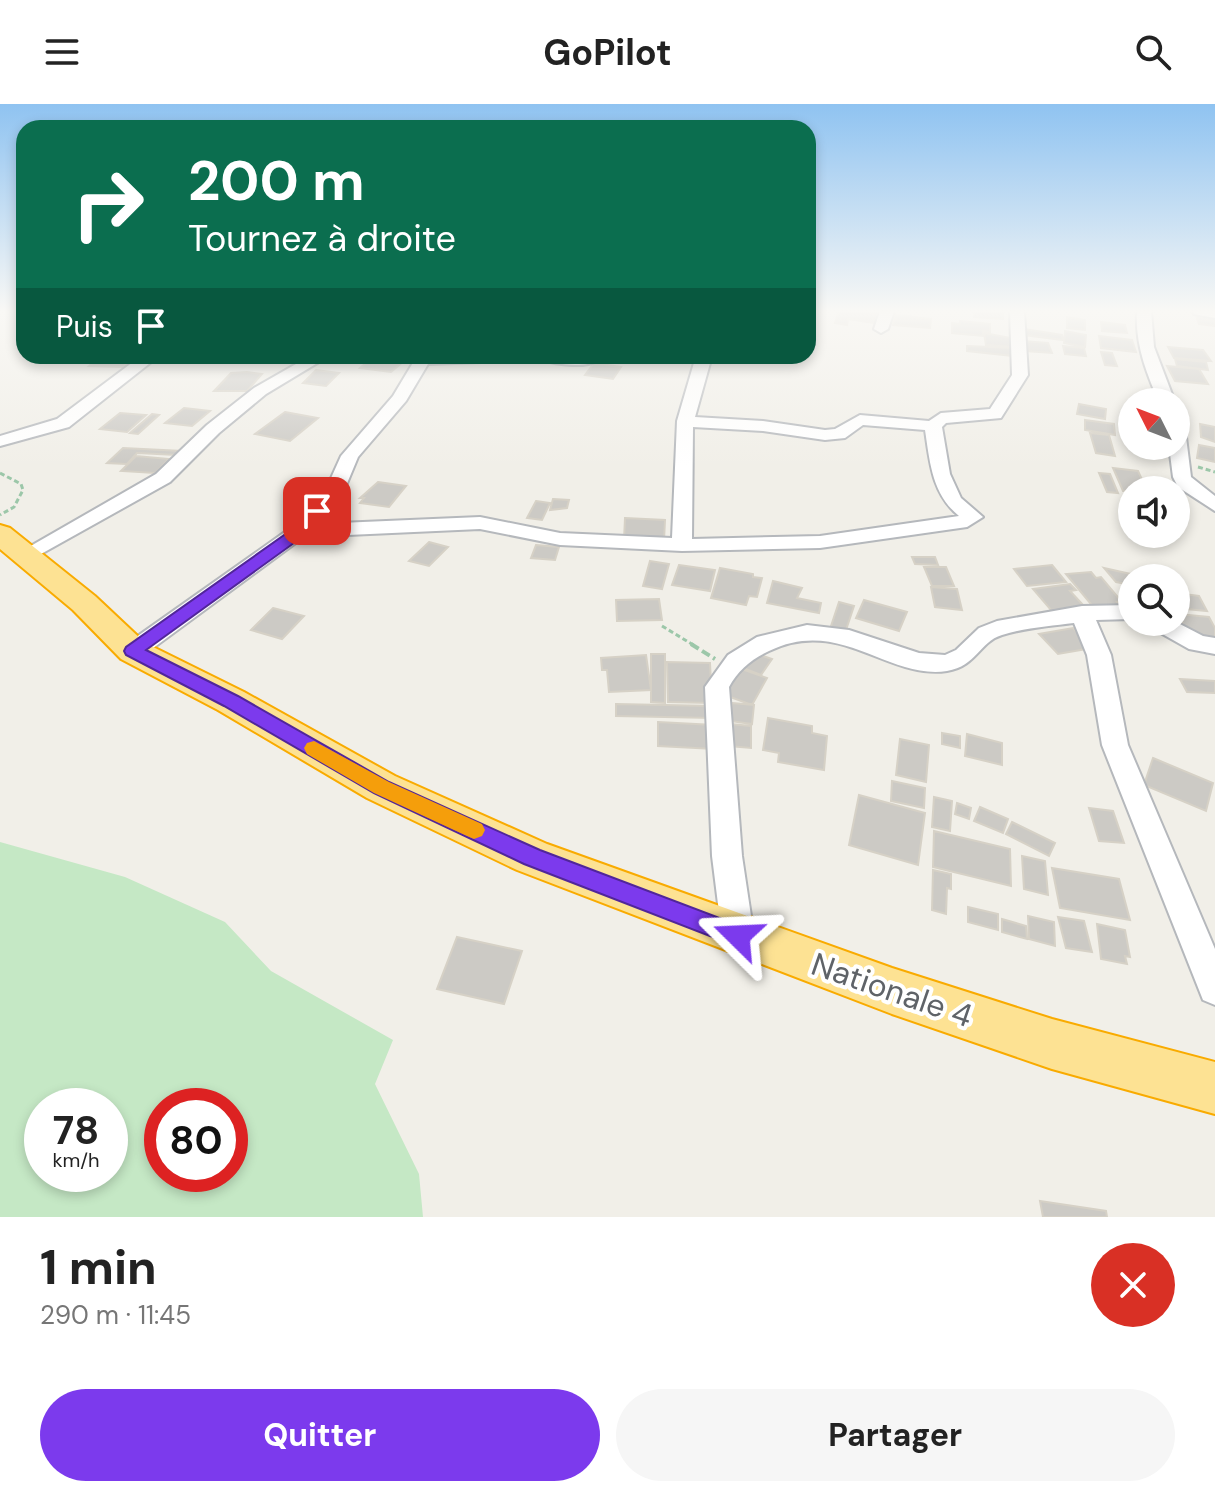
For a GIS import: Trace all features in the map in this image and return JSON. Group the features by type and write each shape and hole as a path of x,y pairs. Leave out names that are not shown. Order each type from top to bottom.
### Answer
{"highway":[{"name":"Nationale 4","path":"13,544 84,603 133,651 231,701 381,787 532,857 738,936 1052,1044 1215,1088"}],"street":[{"path":"685,421 763,426 825,435 839,434 860,420 933,426 941,418 995,414 1020,375 1019,363"},
{"path":"1150,363 1161,388"},
{"path":"0,441 63,423 140,364"},
{"path":"13,544 163,478 213,429 260,391 307,364"},
{"path":"133,651 299,531 336,489 350,456 400,398 420,364"},
{"path":"682,545 685,421 702,364"},
{"path":"299,531 480,523 560,539 682,545 820,542 960,523 973,517 953,501 941,474 933,426"},
{"path":"1180,460 1185,483 1215,505"},
{"path":"738,936 727,856 717,687 726,668 743,654 763,644 785,635 810,632 838,634 909,660 933,663 956,660 987,633 1082,613 1118,612"},
{"path":"1082,613 1099,655 1115,745 1215,989"},
{"path":"1182,636 1215,646"}],"path":[{"path":"0,473 21,484 23,490 14,507 0,515"},
{"path":"662,626 726,668"}],"green space":[{"path":"0,842 125,877 225,922 271,971 393,1040 375,1084 419,1174 423,1217 0,1217"}],"building":[{"path":"1176,363 1206,363 1208,370 1177,366"},
{"path":"91,364 126,364 123,367 89,366"},
{"path":"365,364 400,364 391,372 360,368"},
{"path":"593,364 621,367 613,379 585,375"},
{"path":"1167,366 1199,369 1208,384 1175,381"},
{"path":"316,370 339,373 326,386 303,383"},
{"path":"231,373 262,374 247,391 214,391"},
{"path":"1079,404 1106,409 1105,419 1077,414"},
{"path":"184,408 210,411 192,426 165,423"},
{"path":"285,412 318,418 290,441 255,434"},
{"path":"120,413 146,415 127,432 100,429"},
{"path":"152,414 159,415 138,434 130,433"},
{"path":"1085,420 1114,424 1115,435 1085,430"},
{"path":"1200,424 1215,427 1215,442 1201,437"},
{"path":"1090,433 1109,435 1115,456 1096,453"},
{"path":"1199,445 1215,448 1215,462 1197,458"},
{"path":"123,448 181,451 177,455 137,453 127,464 107,463"},
{"path":"136,456 169,459 155,473 121,471"},
{"path":"1113,468 1138,471 1140,476 1118,476 1118,480"},
{"path":"1099,473 1110,474 1118,493 1107,492"},
{"path":"378,482 406,486 389,507 360,503 364,498 360,498"},
{"path":"553,499 569,500 567,508 550,510"},
{"path":"536,501 550,503 542,520 527,518"},
{"path":"625,518 665,520 664,541 624,540"},
{"path":"429,542 448,547 429,566 409,561"},
{"path":"536,545 559,547 555,560 531,558"},
{"path":"912,557 935,557 938,565 915,564"},
{"path":"650,561 669,564 662,589 643,586"},
{"path":"679,565 715,570 710,591 672,585"},
{"path":"1052,565 1066,582 1027,586 1014,569"},
{"path":"924,567 946,567 954,586 932,586"},
{"path":"720,568 762,578 757,597 749,596 746,605 711,598"},
{"path":"1104,568 1118,571 1116,582"},
{"path":"1091,572 1096,578 1101,577 1118,597 1118,607 1095,609 1066,574"},
{"path":"773,581 802,588 797,598 821,603 819,613 767,603"},
{"path":"1070,584 1076,590 1070,591 1084,606 1051,610 1033,589"},
{"path":"931,587 957,589 962,610 935,607"},
{"path":"1190,595 1199,596 1207,611 1190,609"},
{"path":"659,599 662,620 617,621 616,600"},
{"path":"864,600 907,612 899,631 856,618"},
{"path":"839,602 854,606 845,633 830,629"},
{"path":"273,608 304,616 282,639 251,630"},
{"path":"1190,615 1209,617 1215,628 1215,638 1189,636"},
{"path":"1073,628 1092,648 1058,654 1039,634"},
{"path":"754,653 772,659 761,675 743,668"},
{"path":"651,654 665,654 665,703 651,702"},
{"path":"646,655 651,690 609,692 607,670 602,670 601,658"},
{"path":"667,662 710,663 712,703 668,702"},
{"path":"739,668 767,678 752,705 722,694"},
{"path":"1180,679 1215,681 1215,693 1187,692"},
{"path":"732,703 754,705 752,724 730,721"},
{"path":"616,704 713,706 713,718 616,716"},
{"path":"768,718 812,726 812,733 827,736 824,770 778,762 779,753 763,750"},
{"path":"658,722 714,725 714,749 658,746"},
{"path":"730,724 751,726 751,748 729,746"},
{"path":"942,733 960,736 960,748 942,744"},
{"path":"967,734 1002,743 1002,765 965,756"},
{"path":"900,739 929,745 926,782 896,775"},
{"path":"1153,758 1213,783 1206,811 1144,785"},
{"path":"892,781 925,788 924,808 891,801"},
{"path":"859,795 925,813 918,865 849,845"},
{"path":"934,797 952,801 950,831 932,827"},
{"path":"957,803 971,808 969,819 955,814"},
{"path":"980,807 1008,819 1003,833 974,821"},
{"path":"1089,808 1113,811 1124,843 1099,841"},
{"path":"1012,822 1055,843 1049,856 1006,834"},
{"path":"934,831 1010,849 1011,886 933,867"},
{"path":"1022,856 1045,861 1048,895 1024,889"},
{"path":"1052,868 1119,879 1130,920 1060,908"},
{"path":"933,870 951,874 946,914 932,910"},
{"path":"968,907 998,914 998,930 968,922"},
{"path":"1028,916 1054,922 1055,946 1029,939"},
{"path":"1058,917 1084,921 1092,952 1066,948"},
{"path":"1002,919 1026,926 1027,939 1002,932"},
{"path":"1097,924 1125,930 1130,957 1125,956 1127,964 1101,959"},
{"path":"457,937 522,951 504,1004 437,989"},
{"path":"1040,1201 1106,1211 1107,1217 1043,1217"}],"slow traffic":[{"path":"314,748 381,787 474,830"}],"route":[{"path":"317,511 299,531 251,568 133,651 231,701 381,787 532,857 738,936"}]}
